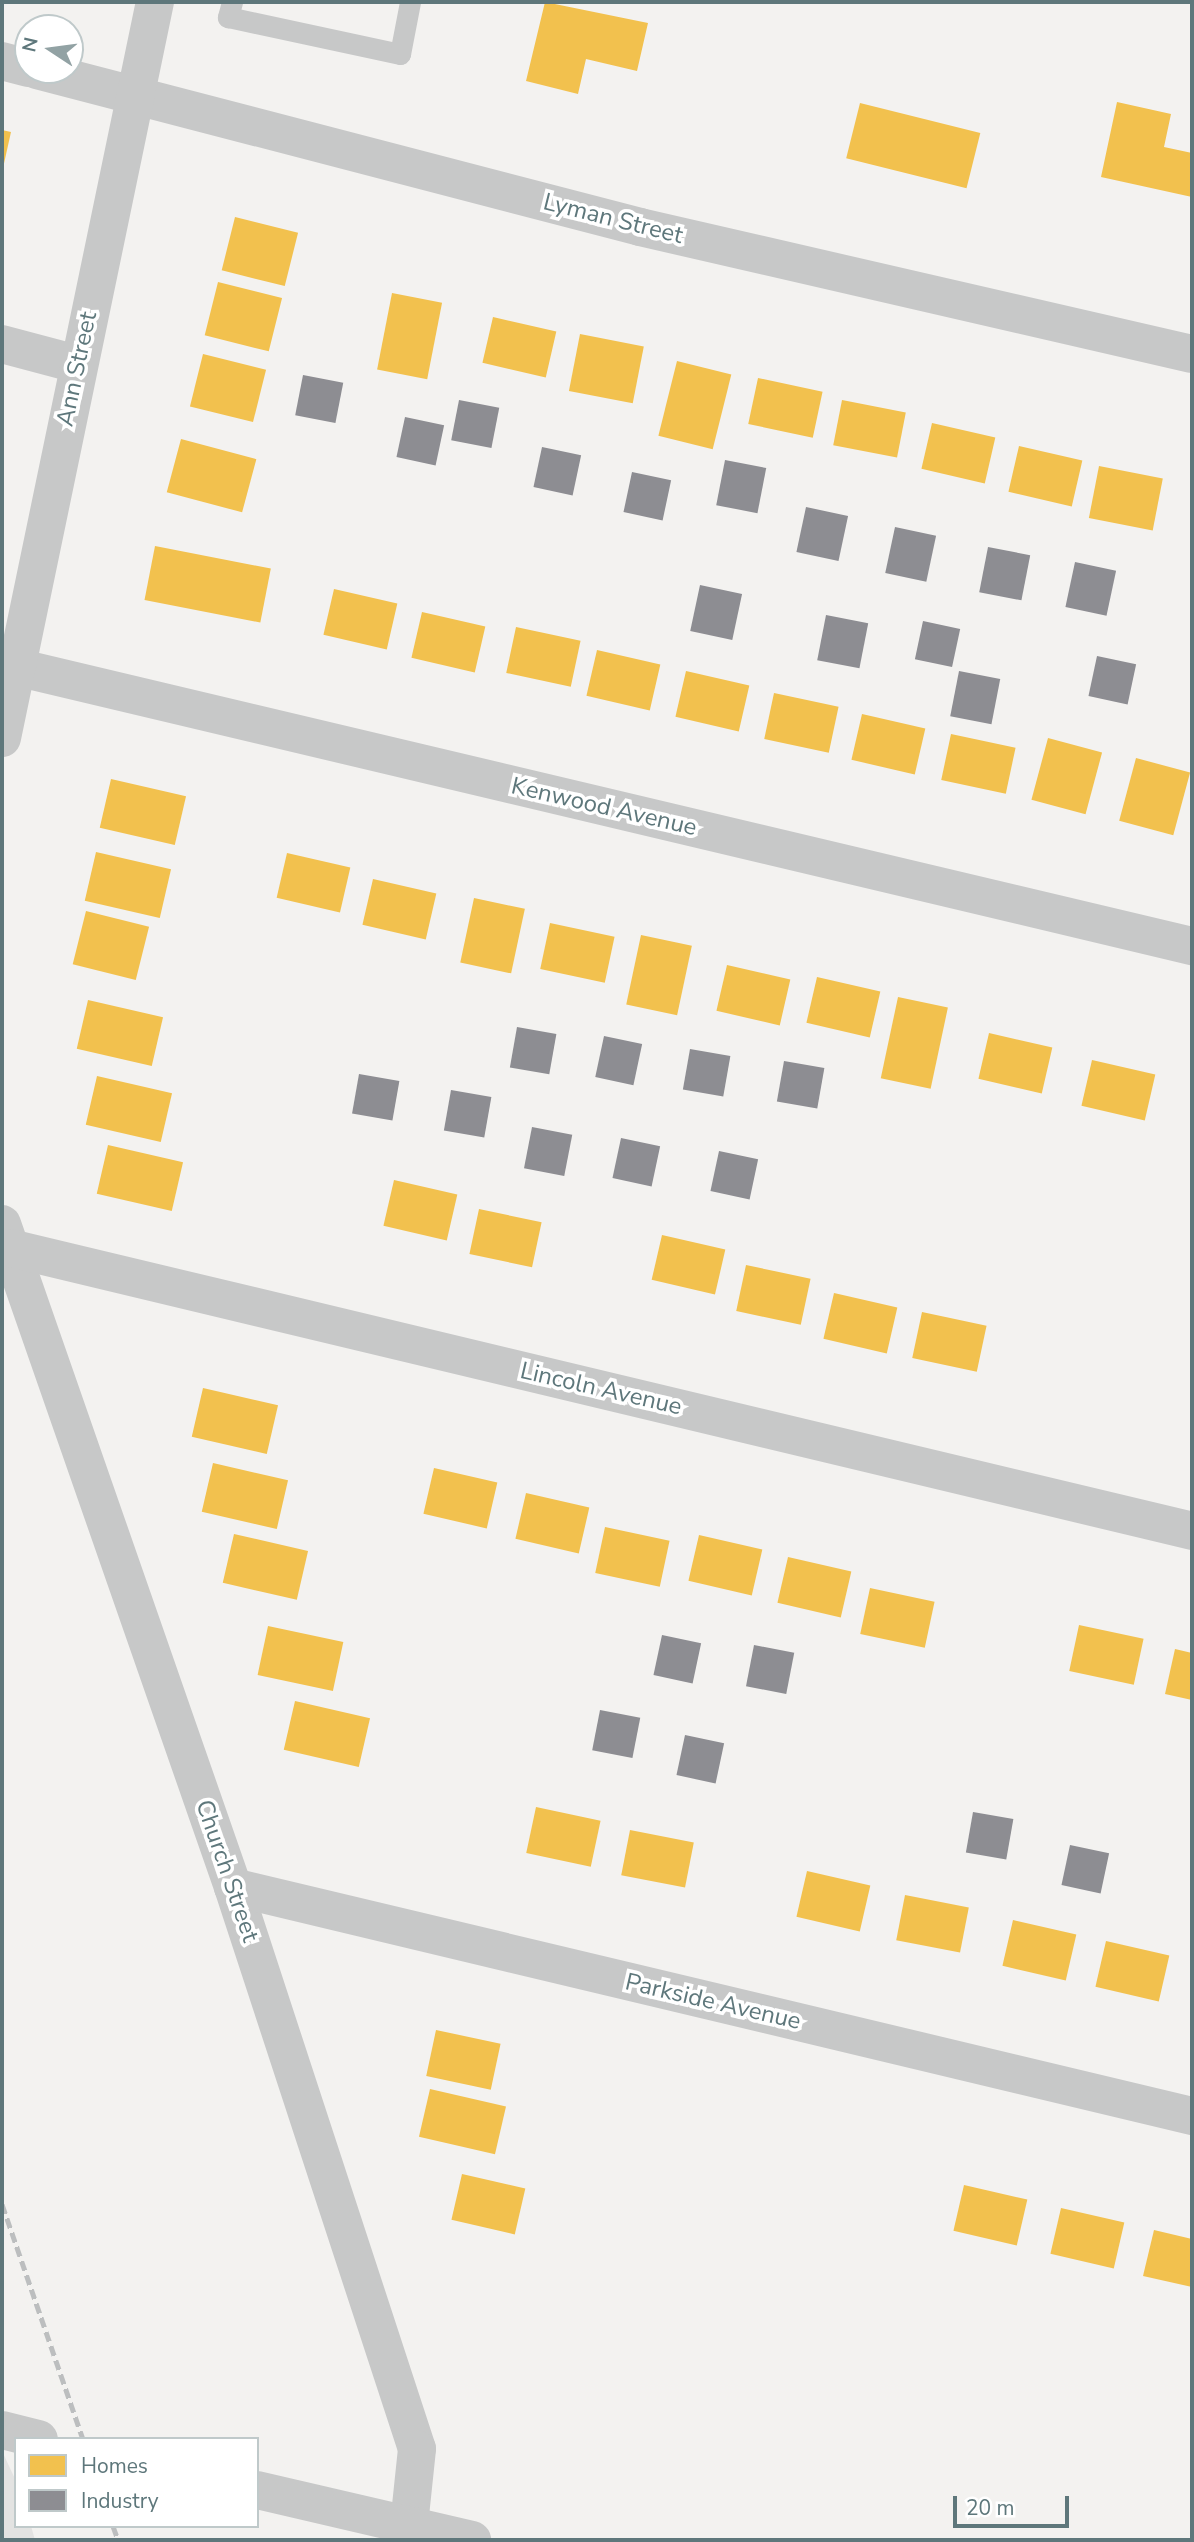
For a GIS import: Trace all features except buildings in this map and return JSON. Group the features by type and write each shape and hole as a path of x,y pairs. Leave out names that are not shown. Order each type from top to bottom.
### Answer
{"street":[{"name":"Ann Street","path":"2,738 77,364 155,2"},
{"name":"Lyman Street","path":"84,81 640,227 1192,354"},
{"path":"2,344 77,364"},
{"name":"Kenwood Avenue","path":"16,667 1192,947"},
{"name":"Lincoln Avenue","path":"6,1236 1192,1531"},
{"name":"Church Street","path":"6,1236 233,1887 417,2449 409,2525"},
{"name":"Parkside Avenue","path":"233,1887 1192,2116"},
{"path":"2,2430 32,2437"},
{"path":"259,2490 472,2540"}],"lane":[{"path":"232,2 228,17 400,54 410,2"}],"shaded area":[{"path":"2,2451 14,2477 14,2528 32,2528 35,2540 2,2540"}],"railway":[{"path":"2,2204 82,2437"},
{"path":"114,2528 118,2540"}]}
